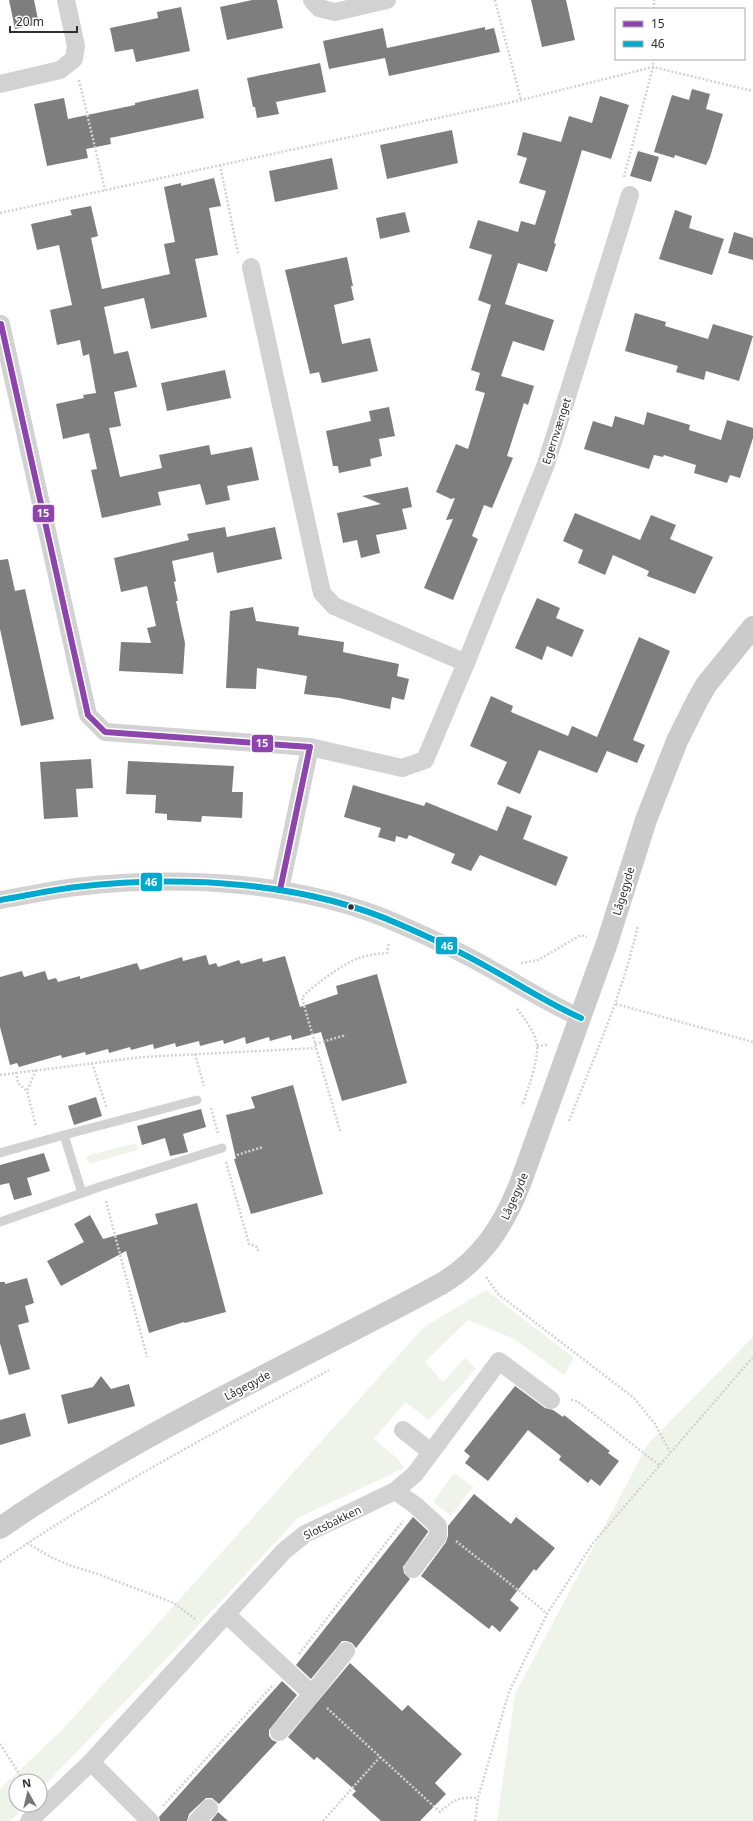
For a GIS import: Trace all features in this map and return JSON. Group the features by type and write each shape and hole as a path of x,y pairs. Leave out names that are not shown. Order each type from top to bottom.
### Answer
{"street":[{"path":"0,84 60,70 74,60 76,46 66,0"},
{"path":"312,0 319,8 335,12 387,0"},
{"name":"Egernvænget","path":"1,324 88,715 105,732 310,747 402,768 425,760 466,663 546,464 630,195"},
{"path":"251,267 322,593 334,606 466,663"},
{"name":"Lågegyde","path":"0,1528 61,1488 112,1458 258,1379 430,1291 467,1267 499,1228 513,1202 581,1018 607,943 646,820 688,718 710,681 753,627"},
{"path":"280,890 310,747"},
{"path":"0,900 75,887 143,882 202,883 280,890 303,894 354,908 394,922 488,967 562,1010 581,1018"},
{"name":"Slotsbakken","path":"29,1821 91,1762 284,1551 305,1534 395,1491 415,1474 499,1362 551,1400"},
{"path":"403,1430 431,1452"},
{"path":"395,1491 415,1505 438,1526 438,1536 413,1569"},
{"path":"226,1614 287,1669 312,1694"},
{"path":"279,1732 312,1694 346,1651"},
{"path":"91,1762 150,1821"}],"lane":[{"path":"0,1154 111,1121 197,1100"},
{"path":"64,1135 82,1193"},
{"path":"0,1222 102,1186 222,1148"}],"path":[{"path":"495,0 521,100"},
{"path":"74,60 105,190"},
{"path":"630,195 624,178 654,67 654,60"},
{"path":"0,213 521,100 654,67 753,91"},
{"path":"220,165 240,261 251,267"},
{"path":"340,1131 302,998 307,991 318,983 358,958 387,953 394,922"},
{"path":"566,1128 616,1004 631,956 638,925"},
{"path":"488,967 538,960 581,935 607,943 631,956"},
{"path":"616,1004 753,1042"},
{"path":"515,1006 525,1018 537,1046 532,1074 520,1112"},
{"path":"315,1044 346,1035"},
{"path":"0,1075 143,1057 316,1048"},
{"path":"92,1063 111,1121"},
{"path":"27,1091 36,1070"},
{"path":"16,1072 18,1083 27,1091 41,1142"},
{"path":"233,1156 263,1147"},
{"path":"102,1186 147,1357"},
{"path":"249,1244 257,1247 259,1253"},
{"path":"491,1272 485,1278 498,1294 634,1398 655,1424 670,1452"},
{"path":"475,1821 478,1798 509,1692 547,1614 593,1543 659,1464 753,1357"},
{"path":"0,1562 139,1475 334,1367"},
{"path":"551,1400 577,1401 659,1464"},
{"path":"150,1821 287,1669 415,1505"},
{"path":"438,1536 456,1542 547,1614"},
{"path":"27,1544 69,1565 95,1573 174,1603 211,1632"},
{"path":"312,1694 440,1812 450,1803 462,1797 478,1798"},
{"path":"0,1744 19,1773"},
{"path":"323,1821 380,1757"}],"shaded area":[{"path":"136,1143 138,1150 89,1164 86,1156"},
{"path":"486,1290 574,1358 564,1375 514,1339 468,1320 425,1362 443,1382 465,1358 476,1369 429,1420 405,1402 374,1439 398,1459 404,1468 298,1518 193,1631 48,1782 48,1773 17,1773 63,1729 424,1327"},
{"path":"753,1337 753,1821 497,1821 515,1694 648,1444"},
{"path":"454,1473 473,1487 451,1516 433,1502"},
{"path":"8,1781 8,1813 18,1813 10,1821 0,1821 0,1789"}],"building":[{"path":"9,0 34,0 39,24 15,29"},
{"path":"252,0 277,0 283,28 227,40 220,7"},
{"path":"531,0 566,0 575,40 542,47"},
{"path":"181,7 190,51 136,62 133,49 115,52 110,28 158,18 157,12"},
{"path":"485,27 485,30 494,28 500,52 389,76 385,58 329,69 323,41 383,28 387,48"},
{"path":"320,63 326,92 276,102 279,114 257,118 255,107 253,107 247,78"},
{"path":"198,89 204,118 110,138 111,144 86,149 88,158 47,166 34,104 64,98 68,119 135,105 135,103"},
{"path":"692,89 710,94 706,109 723,114 710,157 706,165 675,155 674,158 654,152 672,95 689,100"},
{"path":"600,96 629,105 611,159 582,150 554,243 556,244 547,272 518,263 505,304 554,320 544,351 513,341 501,376 534,386 528,405 524,403 507,456 513,458 492,508 484,505 472,536 478,539 453,600 424,588 453,519 446,520 455,498 451,499 436,492 456,444 468,449 485,393 475,390 480,373 471,370 491,305 478,300 492,255 469,248 478,220 518,232 521,221 535,225 546,191 519,183 527,158 517,155 523,132 561,142 569,116 592,123"},
{"path":"452,130 458,163 387,179 380,145"},
{"path":"638,151 659,157 651,182 630,176"},
{"path":"332,158 338,189 275,202 269,171"},
{"path":"214,178 221,206 209,208 218,255 195,259 207,317 151,329 144,298 104,307 114,354 128,351 137,387 114,392 121,426 109,428 120,477 162,468 159,455 209,445 211,455 252,447 259,480 227,486 230,500 206,505 200,484 158,492 161,505 102,518 91,470 97,469 89,433 63,439 56,404 84,398 83,395 96,393 89,354 83,356 80,340 57,345 50,310 72,305 59,245 37,250 31,224 72,215 70,210 91,206 98,236 91,238 102,289 170,274 164,244 175,242 164,187 181,183 181,186"},
{"path":"675,210 692,216 689,228 724,239 712,275 659,259"},
{"path":"405,212 410,232 380,239 376,218"},
{"path":"734,232 753,238 753,260 728,253"},
{"path":"347,257 353,286 351,286 354,300 334,305 342,344 370,338 378,371 322,383 319,372 310,374 285,270"},
{"path":"635,313 666,322 665,326 708,339 713,324 753,336 739,381 706,371 704,380 676,372 678,366 625,351"},
{"path":"225,370 231,398 167,411 161,383"},
{"path":"389,407 395,436 379,439 382,456 370,459 371,466 339,473 338,466 333,466 326,431 371,421 369,411"},
{"path":"647,412 690,425 689,430 721,440 727,420 753,428 753,438 740,478 730,475 727,483 694,473 696,465 664,455 663,457 654,455 649,469 584,449 593,421 612,427 615,416 644,425"},
{"path":"408,487 412,507 402,509 407,529 376,535 380,553 361,558 357,540 343,543 337,513 381,504 362,496"},
{"path":"575,513 640,540 651,515 676,525 670,539 713,557 695,594 647,576 649,571 613,555 605,575 578,563 583,550 563,541"},
{"path":"225,527 227,537 275,527 282,559 217,573 213,552 172,561 178,601 176,601 185,643 183,674 119,671 121,642 151,643 147,628 156,626 147,586 121,592 114,558 189,540 187,534"},
{"path":"8,559 15,591 25,589 54,719 21,726 0,629 0,560"},
{"path":"537,598 560,608 556,618 584,630 572,657 547,646 542,660 515,648"},
{"path":"253,607 256,621 299,627 298,635 344,642 343,652 399,664 397,676 409,679 404,700 392,697 390,709 339,698 304,694 307,676 257,668 256,689 226,688 230,611"},
{"path":"639,637 670,651 633,740 645,745 637,763 607,751 597,773 539,750 520,794 497,784 507,762 470,746 491,696 513,706 511,712 568,736 572,726 597,737"},
{"path":"91,759 93,788 76,789 78,817 44,819 40,762"},
{"path":"128,761 234,766 232,792 243,792 242,818 202,816 201,822 167,820 167,814 155,813 156,795 126,794"},
{"path":"353,785 424,806 426,802 497,831 507,806 532,816 523,839 568,857 556,886 480,855 471,871 451,863 455,854 409,835 407,839 396,836 395,842 378,837 381,828 344,817"},
{"path":"206,955 209,965 216,963 218,967 239,960 241,964 262,958 263,962 285,956 300,1007 338,994 336,986 377,974 407,1083 342,1101 321,1032 292,1040 291,1035 270,1041 269,1037 246,1044 245,1037 224,1044 223,1040 200,1046 199,1041 176,1047 175,1043 154,1049 153,1044 131,1050 130,1047 109,1053 108,1049 86,1055 85,1052 62,1058 61,1055 19,1067 17,1063 10,1065 0,1027 0,977 22,971 24,977 45,971 48,980 56,978 58,982 80,976 80,979 137,963 140,970 182,957 183,961"},
{"path":"293,1085 323,1194 251,1214 234,1159 236,1159 226,1115 255,1108 251,1097"},
{"path":"96,1097 102,1116 74,1125 68,1106"},
{"path":"201,1109 206,1127 183,1134 188,1152 170,1156 165,1138 142,1145 137,1126"},
{"path":"44,1153 50,1171 27,1178 32,1195 14,1200 9,1183 0,1185 0,1165"},
{"path":"197,1203 226,1312 185,1323 184,1322 149,1333 126,1251 61,1286 47,1261 84,1242 74,1224 90,1215 103,1239 158,1224 155,1214"},
{"path":"27,1278 34,1303 25,1306 29,1322 18,1325 30,1369 9,1375 0,1343 0,1282 5,1282 5,1284"},
{"path":"101,1376 111,1389 129,1384 135,1406 68,1424 61,1395 93,1387"},
{"path":"515,1386 545,1408 553,1410 563,1417 564,1415 610,1451 608,1453 619,1461 600,1486 591,1479 588,1483 559,1460 561,1456 528,1430 488,1481 465,1463 470,1456 464,1451"},
{"path":"25,1413 31,1436 0,1445 0,1420"},
{"path":"474,1494 511,1524 516,1517 555,1548 536,1571 534,1569 510,1600 519,1608 500,1632 492,1625 489,1629 421,1576 446,1542 448,1536 448,1526"},
{"path":"413,1517 428,1532 403,1567 404,1573 410,1579 356,1648 352,1643 342,1641 311,1679 296,1665"},
{"path":"350,1663 402,1711 408,1705 462,1754 435,1783 446,1794 420,1821 381,1821 352,1795 356,1791 317,1757 314,1760 288,1737"},
{"path":"282,1681 297,1695 269,1730 269,1736 272,1740 277,1742 219,1804 212,1798 206,1798 189,1814 187,1821 160,1821 159,1817"},
{"path":"218,1812 228,1821 211,1821"}],"transit line":[{"name":"15","path":"1,324 88,715 105,732 310,747 280,890"},
{"name":"46","path":"0,900 76,887 116,883 199,882 283,890 324,899 363,910 401,925 468,956 546,1001 581,1018"}]}
